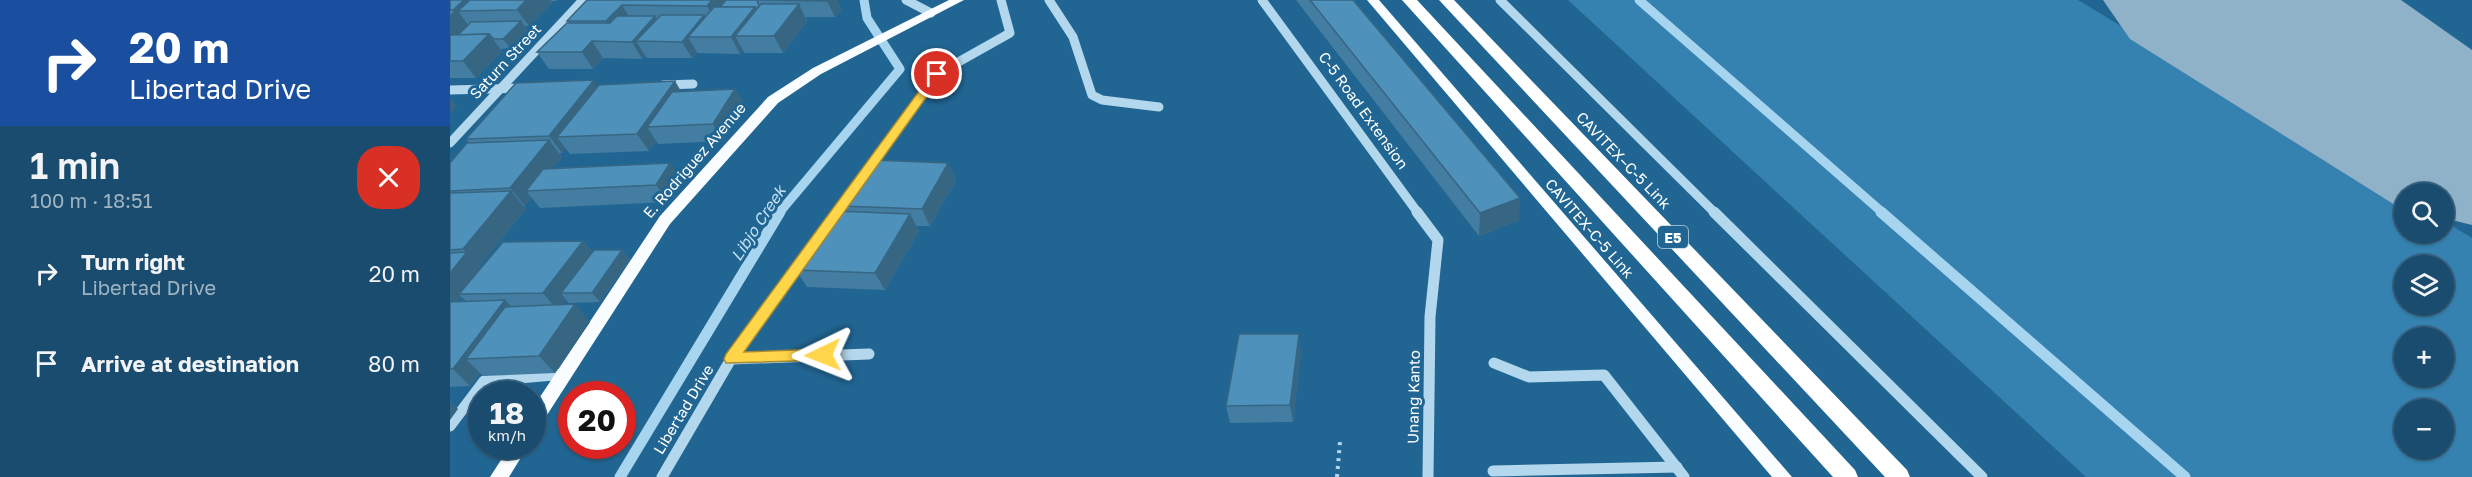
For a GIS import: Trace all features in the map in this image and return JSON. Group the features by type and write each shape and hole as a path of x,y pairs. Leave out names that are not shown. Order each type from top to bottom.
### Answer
{"highway":[{"name":"E5","path":"1409,0 1847,477"},
{"name":"CAVITEX–C-5 Link","path":"1446,0 1899,477"}],"main road":[{"name":"E. Rodriguez Avenue","path":"546,402 665,219 773,100 817,71 958,0"},
{"name":"CAVITEX-C-5 Link","path":"1372,0 1783,477"},
{"path":"499,477 511,459"}],"street":[{"name":"Saturn Street","path":"450,143 582,0"},
{"path":"906,0 929,15"},
{"path":"864,176 937,74 965,56 1010,33 1001,0"},
{"path":"1049,0 1073,37 1092,95 1102,100 1159,107"},
{"name":"C-5 Road Extension","path":"1262,0 1438,240"},
{"path":"1500,0 1982,477"},
{"path":"647,85 693,84"},
{"path":"450,90 534,88"},
{"name":"Unang Kanto","path":"1428,477 1430,317 1438,240"},
{"name":"Libertad Drive","path":"662,477 731,359 816,243"},
{"path":"731,359 870,354"},
{"path":"1494,363 1529,377 1604,375 1681,472"},
{"path":"450,426 477,387 484,381 564,374"},
{"path":"1493,471 1681,472"}],"path":[{"path":"1337,477 1340,441"}],"shaded area":[{"path":"1568,0 2078,0 2394,191 2394,243 2454,243 2454,227 2472,238 2472,477 2086,477"}],"building":[{"path":"450,0 464,0 450,10"},
{"path":"470,0 526,0 517,10 458,11"},
{"path":"587,0 712,0 707,6 622,5 606,21 567,21"},
{"path":"726,0 757,0 759,6 756,9 755,7 720,7"},
{"path":"757,0 828,0 827,1"},
{"path":"1310,0 1353,0 1520,198 1480,213"},
{"path":"761,4 799,4 774,36 735,36"},
{"path":"714,7 755,7 731,37 688,37"},
{"path":"661,15 704,15 682,42 636,41"},
{"path":"617,16 655,16 632,42 592,41 582,52 537,52 567,23 610,23"},
{"path":"521,21 503,39 494,39 489,34 458,35 471,22"},
{"path":"489,34 463,61 450,61 450,35"},
{"path":"594,80 549,136 466,139 516,83"},
{"path":"675,81 637,134 557,137 599,85"},
{"path":"735,89 713,124 647,127 672,92"},
{"path":"549,140 510,188 450,191 450,163 467,143"},
{"path":"872,160 948,163 922,209 842,206"},
{"path":"670,163 656,185 526,191 543,169"},
{"path":"511,191 463,249 450,250 450,193"},
{"path":"835,211 910,214 875,273 796,270"},
{"path":"583,241 543,293 459,294 503,242"},
{"path":"594,250 622,250 592,293 561,293"},
{"path":"467,252 450,273 450,253"},
{"path":"505,300 453,369 450,369 450,302"},
{"path":"575,304 539,356 466,359 505,307"},
{"path":"1239,334 1299,334 1290,405 1226,406"}],"waterway":[{"name":"Libjo Creek","path":"779,213 900,69 867,18 864,0"},
{"path":"1639,0 1883,213"},
{"name":"Libjo Creek","path":"620,477 780,212"},
{"path":"1881,212 2185,477"}],"taxiway":[{"path":"2353,0 2472,88"}],"runway":[{"path":"2196,0 2472,154"}],"route":[{"path":"823,355 731,359 937,74"}]}
